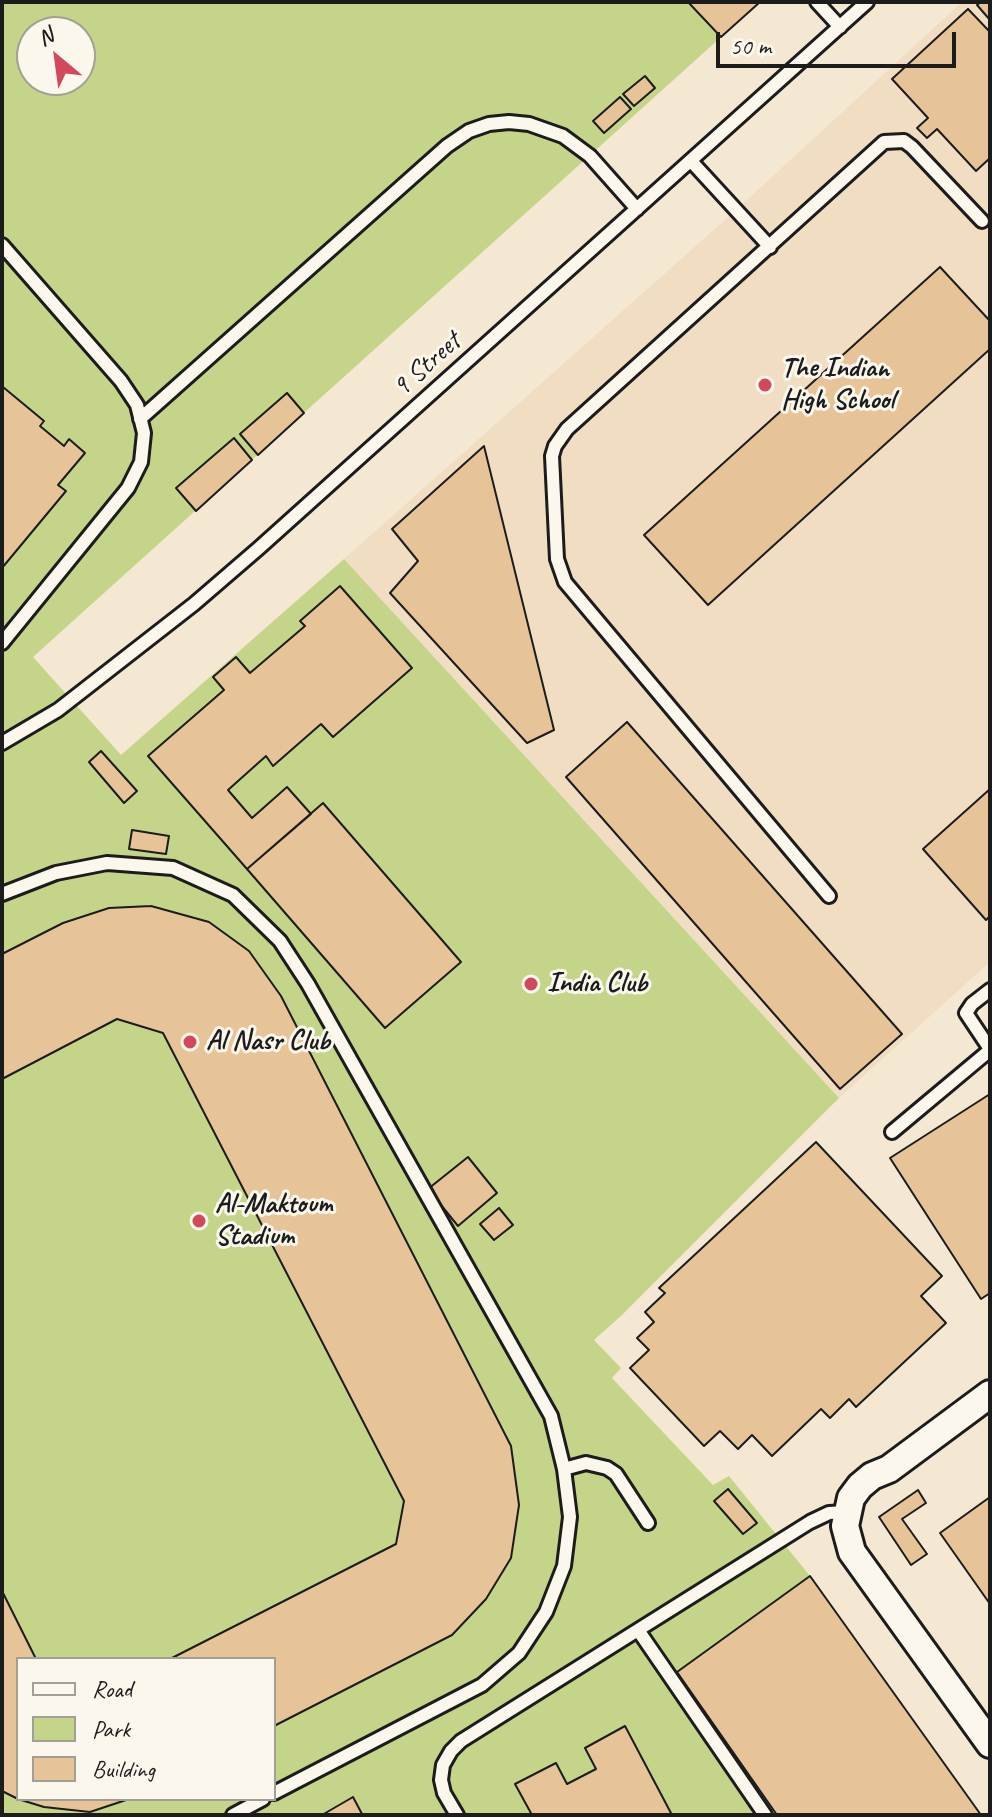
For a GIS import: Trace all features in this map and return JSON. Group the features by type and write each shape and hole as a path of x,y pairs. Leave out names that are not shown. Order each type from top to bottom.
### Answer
{"street":[{"path":"990,1394 889,1469 868,1504 855,1516 868,1572 990,1744"}],"lane":[{"path":"817,2 840,27"},
{"name":"9 Street","path":"2,743 58,710 194,604 867,2"},
{"path":"140,419 447,146 469,131 489,124 509,122 529,124 563,136 590,156 637,209"},
{"path":"829,896 571,592 557,559 552,466 555,446 560,437 884,142 904,141 912,147 982,221"},
{"path":"691,161 770,247"},
{"path":"2,245 121,381 137,405 144,433 141,462 128,488 2,643"},
{"path":"2,894 56,873 107,863 173,868 233,895 280,941 308,984 551,1416 564,1469 570,1517 564,1566 546,1612 519,1653 482,1685 276,1792"},
{"path":"892,1132 990,1050 966,1013 990,990"},
{"path":"564,1469 586,1463 607,1468 616,1474 648,1523"},
{"path":"457,1815 444,1793 441,1780 443,1765 461,1741 810,1522 829,1513 855,1516"},
{"path":"638,1630 765,1815"},
{"path":"233,1815 259,1801"}],"shaded area":[{"name":"The Indian High School","path":"962,2 990,2 990,962 839,1098 344,559 735,211"}],"green space":[{"name":"Al Nasr Club","path":"2,2 760,2 33,657 121,755 344,559 839,1098 594,1340 621,1368 612,1378 713,1485 729,1476 810,1576 677,1672 777,1815 2,1815"}],"building":[{"path":"688,2 760,2 721,37"},
{"path":"990,2 990,20 977,5"},
{"path":"968,9 990,32 990,158 976,171 937,129 927,138 917,128 928,118 892,79"},
{"path":"645,76 655,88 634,106 623,94"},
{"path":"620,97 631,109 604,133 593,121"},
{"path":"940,267 990,321 990,349 708,605 644,535"},
{"path":"3,387 44,421 40,426 64,446 69,439 85,453 58,485 66,491 2,568"},
{"path":"287,393 304,413 258,455 240,434"},
{"path":"234,438 252,460 196,511 176,488"},
{"path":"484,446 554,730 527,743 390,593 418,561 392,529"},
{"path":"340,586 412,668 333,737 321,724 273,766 266,756 228,790 252,818 287,787 311,814 247,869 148,756 224,690 213,677 236,657 250,673 305,626 300,621"},
{"path":"627,722 902,1034 840,1089 566,777"},
{"path":"101,751 137,791 124,803 89,762"},
{"path":"990,789 990,916 986,920 923,849"},
{"path":"323,803 461,962 385,1028 247,869"},
{"path":"132,830 169,836 166,854 129,849"},
{"path":"151,906 209,922 249,951 281,996 511,1446 519,1505 511,1558 486,1599 452,1635 276,1725 276,1657 174,1657 396,1544 404,1501 163,1033 117,1019 2,1079 2,954 63,923 109,908"},
{"path":"990,1094 990,1293 981,1299 890,1158"},
{"path":"816,1142 942,1276 921,1296 946,1323 856,1407 849,1399 830,1418 821,1409 772,1456 752,1435 738,1449 720,1431 704,1446 630,1368 649,1350 637,1338 654,1322 645,1312 665,1293 659,1288"},
{"path":"468,1157 497,1193 458,1226 428,1189"},
{"path":"499,1208 513,1225 494,1240 480,1224"},
{"path":"728,1489 757,1523 743,1534 714,1501"},
{"path":"918,1490 926,1503 902,1519 927,1554 911,1565 879,1517"},
{"path":"990,1497 990,1604 940,1533"},
{"path":"810,1576 981,1815 777,1815 677,1672"},
{"path":"2,1591 35,1657 16,1657 16,1798 2,1791"},
{"path":"625,1726 672,1815 532,1815 515,1784 556,1763 567,1784 596,1769 585,1748"},
{"path":"353,1797 362,1814 322,1815"},
{"path":"24,1801 123,1801 90,1812 44,1807"}],"place":[{"name":"The Indian High School","path":"765,385"},
{"name":"India Club","path":"531,984"},
{"name":"Al Nasr Club","path":"190,1042"},
{"name":"Al-Maktoum Stadium","path":"199,1221"}]}
